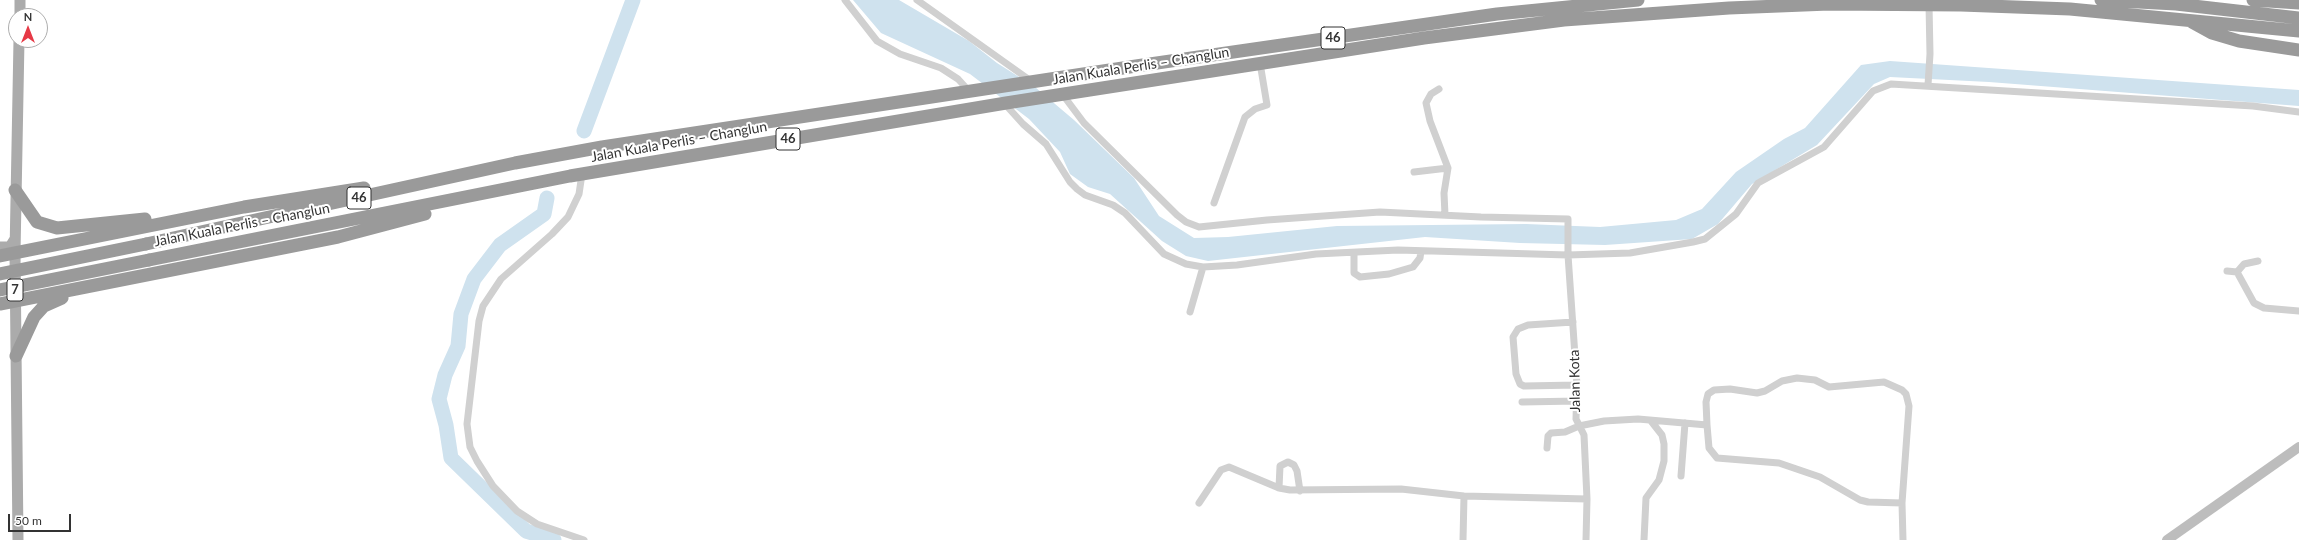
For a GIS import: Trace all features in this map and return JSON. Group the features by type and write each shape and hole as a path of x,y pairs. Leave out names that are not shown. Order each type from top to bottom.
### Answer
{"highway":[{"name":"Jalan Kuala Perlis – Changlun","path":"0,274 146,244 506,165 579,152 971,91 1497,14 1638,0"},
{"path":"2101,0 2176,4 2299,18"},
{"path":"2253,0 2299,3"},
{"name":"Jalan Kuala Perlis – Changlun","path":"0,290 576,175 1005,103 1260,63 1492,29 1572,20 1759,7 1829,4 2070,9 2299,31"},
{"path":"2186,19 2212,33 2240,41 2299,50"},
{"path":"0,256 244,208 506,165"},
{"path":"0,304 15,308 82,289 338,237 539,183"},
{"path":"15,190 37,222 56,228 244,208"},
{"path":"16,356 32,322 44,306 82,289"}],"main road":[{"name":"7","path":"18,540 15,190 19,48"},
{"path":"0,247 10,247 15,239"},
{"path":"0,310 15,308"},
{"path":"2167,540 2299,447"}],"street":[{"path":"845,0 877,41 900,54 941,68 958,79 971,91"},
{"path":"917,0 1031,82"},
{"path":"1928,83 1929,5"},
{"path":"1214,203 1245,117 1254,109 1267,105 1260,63"},
{"path":"1005,103 1023,124 1046,144 1070,182 1077,189 1085,195 1113,205 1125,213 1164,254 1186,264 1203,267 1237,265 1299,256 1354,253 1421,251 1568,256 1630,253 1705,239 1736,214 1758,183 1824,147 1873,91 1891,84 1928,83 2253,106 2299,112"},
{"path":"1059,95 1084,123 1177,215 1186,222 1199,227 1359,213 1401,212 1445,216 1444,193 1448,168 1427,111 1427,98 1439,89"},
{"path":"1414,172 1448,168"},
{"path":"576,175 578,194 568,217 552,234 501,279 484,306 479,322 467,424 470,447 477,461 493,486 517,511 536,524 584,540"},
{"name":"Jalan Kota","path":"1445,216 1568,220 1568,256 1578,402 1576,419 1584,435 1587,499 1586,540"},
{"path":"1354,253 1354,273 1360,277 1389,274 1414,267 1420,258 1421,251"},
{"path":"2226,272 2236,272 2244,264 2258,261"},
{"path":"1190,312 1203,267"},
{"path":"2236,272 2254,303 2264,308 2299,311"},
{"path":"1573,322 1528,325 1518,329 1513,337 1516,374 1520,384 1524,386 1577,385"},
{"path":"1902,503 1868,502 1860,500 1820,477 1779,463 1717,458 1709,448 1707,425 1708,394 1714,390 1730,389 1757,393 1765,391 1782,381 1797,378 1815,380 1829,387 1876,381 1892,384 1906,394 1908,406 1902,503 1903,540"},
{"path":"1522,402 1578,402"},
{"path":"1547,448 1548,436 1551,433 1565,432 1579,426 1616,419 1707,425"},
{"path":"1644,540 1646,498 1659,480 1664,460 1664,444 1662,435 1651,421"},
{"path":"1681,476 1685,423"},
{"path":"1279,488 1280,466 1288,462 1294,466 1297,471 1300,491"},
{"path":"1199,503 1221,470 1229,467 1279,488 1300,491 1394,489 1464,496 1587,499"},
{"path":"1463,540 1464,496"}],"water":[{"path":"853,0 899,0 969,41 997,63 1035,87 1074,120 1134,178 1159,216 1194,238 1228,237 1337,226 1526,224 1600,227 1676,220 1702,209 1736,172 1784,139 1805,128 1861,65 1890,61 2299,90 2299,106 1989,82 1890,77 1874,84 1817,145 1752,184 1718,224 1692,239 1605,245 1520,243 1425,237 1208,261 1186,256 1162,241 1110,194 1088,187 1070,174 1060,152 1029,119 970,74 881,33"}],"waterway":[{"path":"584,131 633,0"},
{"path":"547,198 544,214 500,245 474,279 461,314 458,346 445,375 439,399 446,425 451,458 526,531 554,540"}]}
